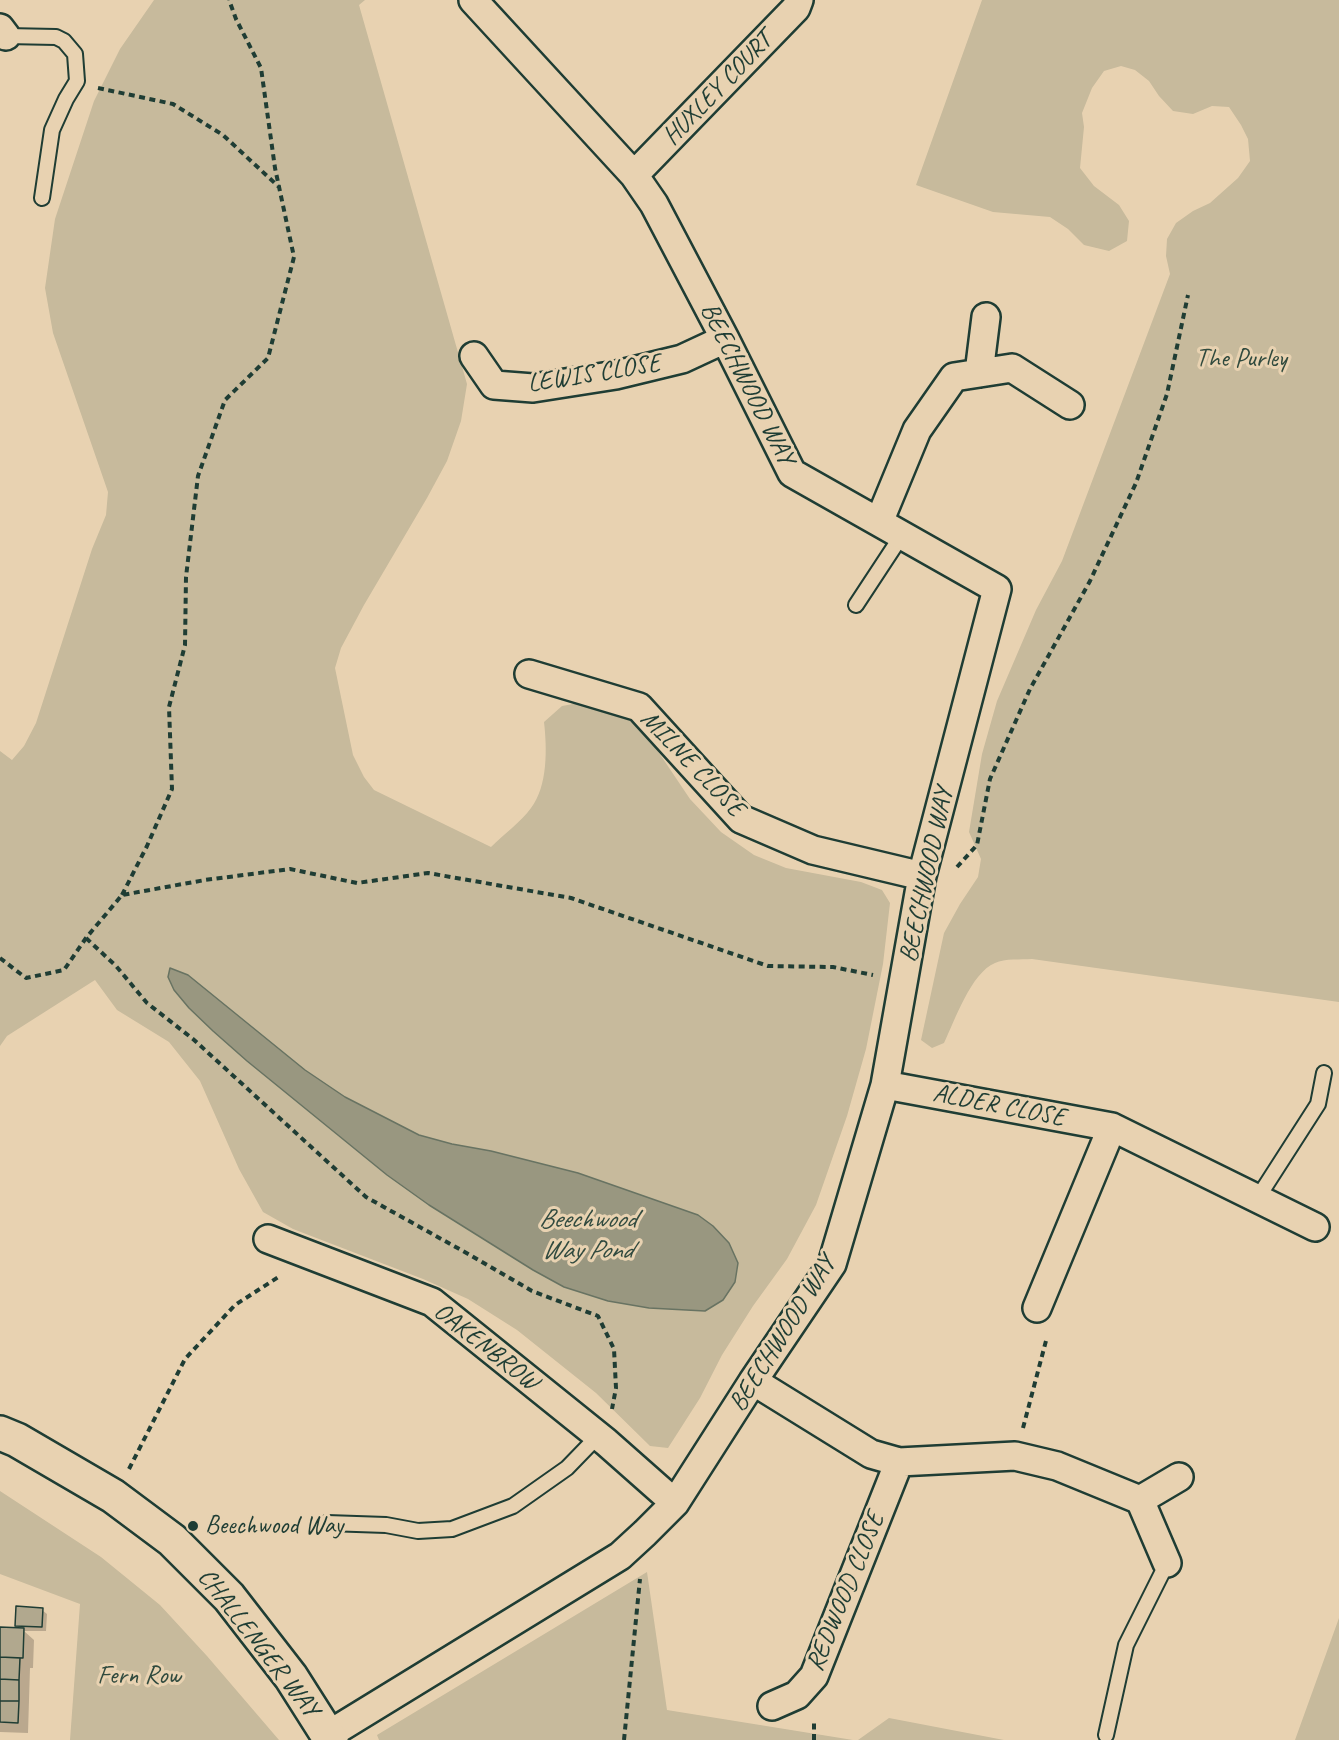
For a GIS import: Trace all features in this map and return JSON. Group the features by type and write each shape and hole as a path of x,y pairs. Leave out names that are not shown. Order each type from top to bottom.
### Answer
{"street":[{"name":"BEECHWOOD WAY","path":"329,1737 620,1556 645,1533 675,1503 832,1264 885,1085 922,876 997,589 792,473 654,204 634,176 473,0"},
{"name":"HUXLEY COURT","path":"634,176 796,8 799,0"},
{"path":"979,373 986,317"},
{"name":"LEWIS CLOSE","path":"474,356 494,385 533,387 627,373 682,358 725,339"},
{"path":"879,522 917,430 954,377 1012,368 1070,405"},
{"name":"MILNE CLOSE","path":"529,674 639,707 741,819 813,850 922,876"},
{"name":"ALDER CLOSE","path":"885,1085 1112,1127 1315,1227"},
{"path":"1037,1308 1112,1127"},
{"name":"OAKENBROW","path":"268,1239 432,1302 602,1439 675,1503"},
{"path":"753,1381 871,1454 899,1462 1015,1456 1057,1466 1140,1500 1167,1563"},
{"name":"CHALLENGER WAY","path":"0,1433 17,1440 113,1496 172,1540 229,1597 291,1677 329,1737"},
{"name":"REDWOOD CLOSE","path":"772,1706 796,1695 814,1676 899,1462"},
{"path":"1140,1500 1179,1477"}],"lane":[{"path":"3,32 56,37 64,41 75,54 77,81 52,130 42,198"},
{"path":"856,605 902,536"},
{"path":"1257,1198 1318,1104 1324,1073"},
{"path":"327,1523 386,1525 418,1531 452,1529 513,1506 567,1468 602,1439"},
{"path":"1106,1735 1126,1645 1167,1563"}],"path":[{"path":"0,958 26,978 64,969 86,938 122,895 172,789 169,706 185,645 186,577 198,476 225,400 268,358 294,257 279,187 261,68 229,0"},
{"path":"77,81 112,92 173,104 223,135 279,187"},
{"path":"954,870 977,845 990,779 1030,689 1090,581 1136,483 1167,394 1188,295"},
{"path":"122,895 206,880 290,869 357,883 428,873 571,898 768,966 833,967 903,982"},
{"path":"86,938 116,966 147,1003 193,1039 366,1197 532,1292 598,1316 614,1349 616,1388 602,1439"},
{"path":"113,1496 185,1359 235,1305 314,1256"},
{"path":"1015,1456 1047,1338 1045,1324 1037,1308"},
{"path":"624,1740 645,1533"}],"green space":[{"path":"154,0 365,0 359,5 467,384 461,421 447,461 364,605 341,648 335,668 353,755 364,777 374,790 491,847 522,818 537,799 545,766 544,722 562,706 584,702 627,717 647,735 690,799 721,832 754,855 786,868 861,882 882,890 890,903 883,964 866,1049 847,1116 816,1205 787,1259 753,1306 722,1355 700,1398 668,1448 650,1446 596,1393 517,1330 468,1299 423,1279 293,1229 263,1212 239,1169 200,1081 169,1042 117,1010 95,980 7,1036 0,1046 0,751 12,760 24,746 36,723 92,549 106,515 108,492 53,333 45,288 55,219 94,101 120,49"},
{"name":"The Purley","path":"982,0 1339,0 1339,1002 1032,959 1008,960 995,963 978,976 944,1043 932,1048 921,1040 944,933 978,877 981,859 969,832 982,754 997,701 1036,610 1062,561 1170,274 1166,256 1167,239 1176,223 1210,203 1238,178 1250,161 1248,139 1229,107 1212,106 1193,114 1173,111 1149,81 1135,70 1121,66 1104,71 1092,88 1082,113 1084,127 1080,168 1094,186 1119,205 1129,221 1127,241 1109,251 1084,245 1068,229 1050,217 993,212 916,185"},
{"name":"Fern Row","path":"0,1491 101,1557 160,1605 279,1740 70,1740 80,1604 0,1574"},
{"path":"647,1572 667,1710 853,1740 379,1740 377,1735"},
{"path":"1339,1618 1339,1740 1295,1740"},
{"path":"889,1718 1004,1740 858,1740"}],"water":[{"name":"Beechwood Way Pond","path":"170,968 188,975 305,1070 345,1097 419,1135 578,1173 698,1215 713,1226 729,1243 738,1263 735,1282 723,1300 705,1311 649,1308 608,1301 564,1287 533,1270 429,1205 387,1175 247,1061 189,1008 174,990 168,977"}],"building":[{"path":"16,1606 43,1608 42,1627 15,1626"},
{"path":"0,1627 24,1628 23,1658 0,1657"},
{"path":"0,1657 20,1658 19,1680 0,1679"},
{"path":"0,1679 19,1680 19,1701 0,1701"},
{"path":"0,1701 19,1701 18,1723 0,1722"}],"place":[{"name":"Beechwood Way","path":"193,1526"}]}
